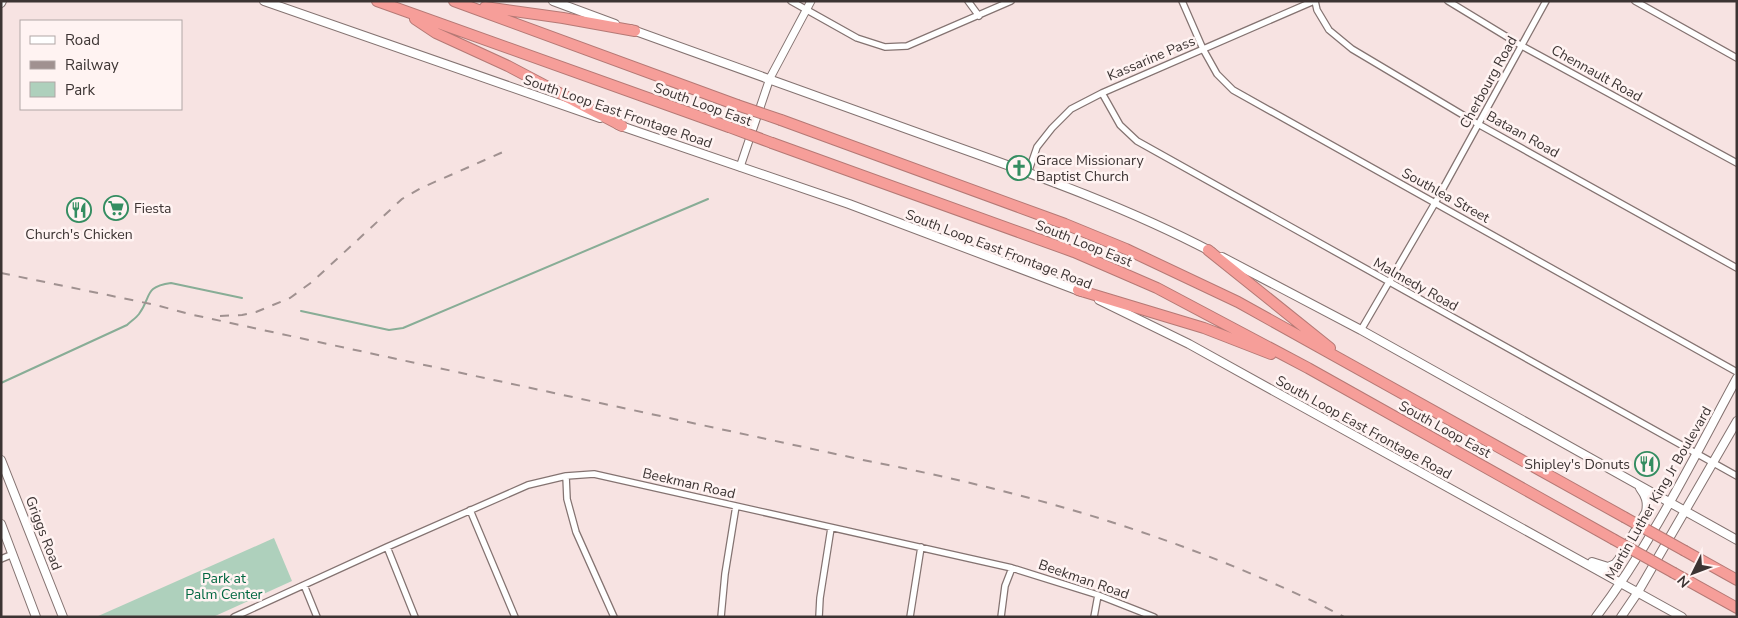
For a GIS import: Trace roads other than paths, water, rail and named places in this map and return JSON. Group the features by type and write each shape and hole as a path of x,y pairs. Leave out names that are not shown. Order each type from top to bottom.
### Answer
{"highway":[{"name":"South Loop East","path":"377,1 1074,252 1157,288 1308,368 1737,608"},
{"path":"458,3 563,18 634,31"},
{"name":"South Loop East","path":"458,3 1065,224 1126,249 1238,302 1737,580"},
{"path":"402,10 436,33 508,66 622,126"},
{"path":"1208,250 1355,367"},
{"path":"1078,290 1204,328 1308,368"}],"main road":[{"name":"South Loop East Frontage Road","path":"264,1 849,204 1078,290 1190,344 1682,617"},
{"path":"553,1 1028,172 1128,212 1208,250 1361,330 1737,540"},
{"name":"Martin Luther King Jr Boulevard","path":"1596,617 1621,583 1669,502 1737,378"},
{"path":"1621,617 1686,511 1737,421"},
{"name":"Griggs Road","path":"1,460 63,617"},
{"path":"1527,531 1542,535 1596,565 1608,567 1615,564 1619,559 1646,512 1645,496 1639,485"},
{"path":"1,524 36,617"}],"street":[{"path":"791,1 857,38 884,47 907,46 1011,1"},
{"path":"740,167 770,78 811,1"},
{"path":"968,1 979,16"},
{"name":"Southlea Street","path":"1182,1 1203,49 1217,74 1233,90 1737,372"},
{"name":"Kassarine Pass","path":"1028,172 1037,147 1071,109 1102,93 1314,1"},
{"name":"Bataan Road","path":"1314,1 1329,30 1352,49 1478,124 1737,268"},
{"name":"Chennault Road","path":"1448,1 1522,46 1737,163"},
{"name":"Cherbourg Road","path":"1361,330 1435,203 1546,1"},
{"path":"1634,1 1737,58"},
{"name":"Malmedy Road","path":"1102,93 1120,125 1137,142 1737,476"},
{"name":"Beekman Road","path":"234,617 388,546 528,485 566,476 594,474 1012,568 1098,595 1154,617"},
{"path":"566,476 567,499 576,532 614,617"},
{"path":"721,617 725,574 736,506"},
{"path":"470,510 514,617"},
{"path":"819,617 820,598 831,528"},
{"path":"388,546 415,617"},
{"path":"910,617 921,547"},
{"path":"1,558 13,554"},
{"path":"1001,617 1005,586 1012,568"},
{"path":"304,585 317,617"},
{"path":"1094,617 1098,595"}],"waterway":[{"path":"301,311 389,330 403,328 708,199"},
{"path":"1,383 127,325 139,314 149,294 156,287 171,283 242,298"}],"railway":[{"path":"220,316 256,312 290,298 312,282 402,199 421,188 503,152"},
{"path":"1,273 964,481 1103,519 1195,551 1280,586 1344,617"}],"place":[{"name":"Grace Missionary Baptist Church","path":"1019,168"},
{"name":"Fiesta","path":"116,208"},
{"name":"Church's Chicken","path":"79,210"},
{"name":"Shipley's Donuts","path":"1647,464"}],"park label":[{"name":"Park at Palm Center","path":"224,586"}]}
